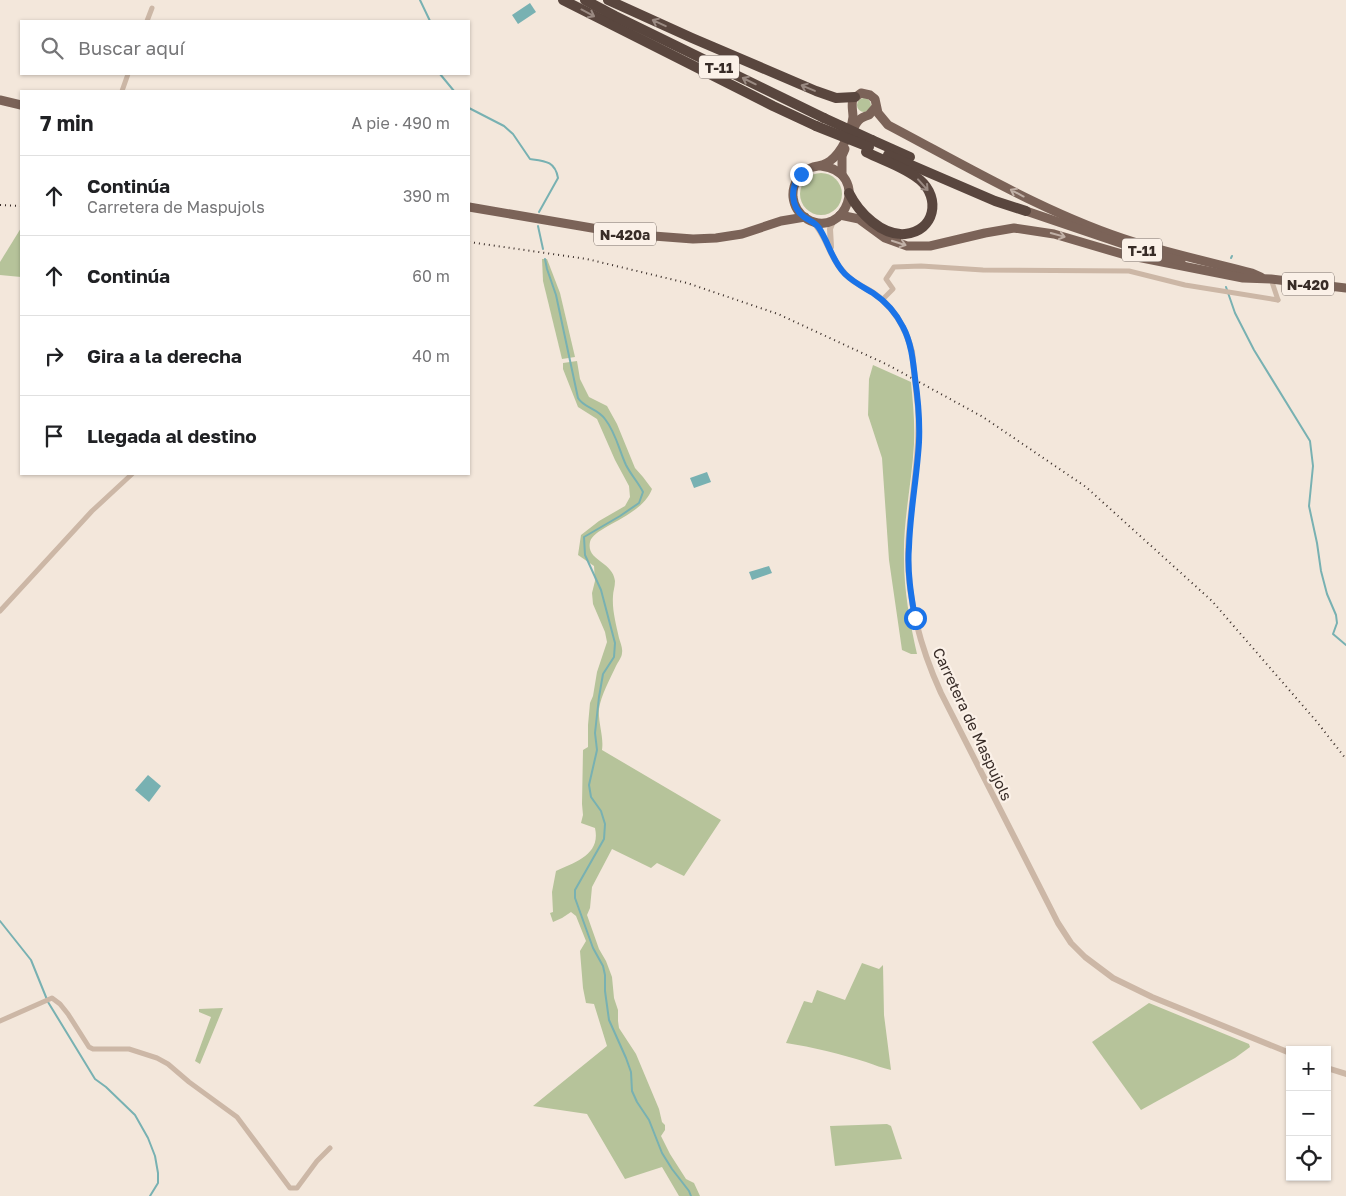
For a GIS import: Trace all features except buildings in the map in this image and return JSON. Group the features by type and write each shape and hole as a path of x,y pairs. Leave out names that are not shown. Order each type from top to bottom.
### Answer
{"highway":[{"name":"T-11","path":"563,0 824,118 869,147"},
{"name":"T-11","path":"585,0 614,22 840,140 869,147 1026,211"},
{"path":"608,0 816,91 836,98 855,97"},
{"path":"850,194 856,206 864,214 882,227 896,233 908,233 921,228 933,211 932,197 922,181 869,147"}],"main road":[{"path":"861,93 870,95 874,99 875,108 888,125 1046,206 1134,242 1252,272 1266,278 1243,278 1177,266 1122,254 1054,234 1014,228 930,246 907,246 885,238 858,219 837,217 824,222 809,219 796,208 794,187 799,177 809,169 829,162 839,152 852,123 854,110 852,103 855,97 861,93"},
{"path":"0,100 20,105"},
{"path":"854,110 855,113 862,116 869,115 875,108"},
{"path":"842,176 842,156 856,123 862,116"},
{"path":"821,166 835,170 848,185 850,194 847,206 837,217"},
{"path":"781,221 794,202"},
{"name":"N-420a","path":"470,207 575,226 666,238 716,238 742,234 781,221 809,219"},
{"name":"T-11","path":"1026,211 1114,242 1181,261 1266,278"},
{"name":"N-420","path":"1266,278 1346,288"}],"street":[{"path":"147,20 152,8"},
{"path":"122,90 128,75"},
{"path":"832,256 829,235 837,217"},
{"name":"Carretera de Maspujols","path":"809,219 819,228 832,256 840,268 849,278 882,300 895,315 903,327 912,352 918,408 919,441 908,550 911,598 919,636 941,693 1058,923 1071,943 1084,957 1113,978 1152,997 1286,1051"},
{"path":"882,300 893,289 886,279 894,267 1130,271 1185,285 1278,300 1266,278"},
{"path":"2,609 92,511 131,475"},
{"path":"0,1021 52,998 60,1004 76,1025 88,1047 93,1049 129,1049 157,1058 168,1064 237,1117 290,1188 297,1188 320,1156 330,1148"},
{"path":"1331,1069 1346,1074"}],"green space":[{"path":"861,98 867,98 871,105 867,112 861,112 857,108 857,102"},
{"path":"825,173 833,176 839,182 842,194 839,206 833,212 817,215 809,212 803,206 800,190 803,182 809,176"},
{"path":"20,230 20,277 0,275 0,262"},
{"path":"542,259 547,259 560,293 575,357 562,359 543,281"},
{"path":"577,361 580,379 589,397 607,406 617,424 635,468 652,489 647,499 639,507 593,536 590,542 592,553 613,574 615,581 613,596 614,612 622,649 621,656 606,687 599,709 602,750 721,820 684,876 657,863 651,868 612,849 592,887 590,908 587,915 599,949 612,977 619,1028 636,1054 659,1109 662,1122 665,1125 665,1130 661,1136 686,1179 694,1183 700,1196 679,1196 662,1167 625,1179 587,1114 533,1106 607,1046 594,1004 586,1003 580,951 586,941 576,916 571,912 553,922 550,913 553,912 552,892 556,871 585,856 594,845 596,837 595,828 581,823 583,815 583,750 588,747 590,703 597,672 607,642 605,632 593,604 594,566 578,555 581,535 599,521 625,506 630,497 629,486 597,419 578,407 563,369 563,363"},
{"path":"873,365 911,382 914,444 905,530 904,559 908,607 917,654 911,654 902,650 889,560 882,458 868,415 869,379"},
{"path":"862,963 879,969 883,965 884,1015 891,1070 836,1054 786,1043 804,1001 812,1003 817,990 845,1000"},
{"path":"1149,1003 1249,1044 1250,1047 1235,1058 1141,1110 1092,1042"},
{"path":"223,1008 200,1064 195,1061 211,1017 199,1012 199,1009"},
{"path":"887,1124 891,1126 902,1159 835,1166 830,1126"}],"water":[{"path":"530,3 536,12 518,24 512,15"},
{"path":"707,472 711,482 694,488 690,478"},
{"path":"769,566 772,573 752,580 749,572"},
{"path":"148,775 161,786 149,802 135,790"}],"waterway":[{"path":"420,0 430,20"},
{"path":"441,75 453,90"},
{"path":"470,109 504,126 513,134 530,159 545,161 552,165 557,172 558,178 539,212"},
{"path":"538,226 543,249"},
{"path":"545,259 556,295 578,398 602,415 609,424 626,465 643,492 639,503 584,537 585,555 601,590 615,643 614,657 603,674 595,733 597,750 589,785 591,797 601,811 605,824 604,839 575,890 575,898 593,948 603,966 609,1020 631,1072 632,1091 649,1120 662,1153 691,1196"},
{"path":"1226,287 1235,313 1254,350 1310,441 1313,466 1309,506 1321,571 1327,594 1336,615 1337,623 1333,634 1346,645"},
{"path":"0,921 31,960 48,1002 95,1079 135,1115 148,1138 155,1156 158,1173 158,1183 150,1196"}],"railway":[{"path":"0,205 20,206"},
{"path":"470,242 587,259 687,283 778,314 888,365 983,417 1086,487 1212,601 1317,722 1346,759"}],"route":[{"path":"801,174 793,192 796,208 819,228 836,262 845,274 888,306 903,327 910,346 916,382 919,420 917,467 908,550 911,598 915,618"}]}
